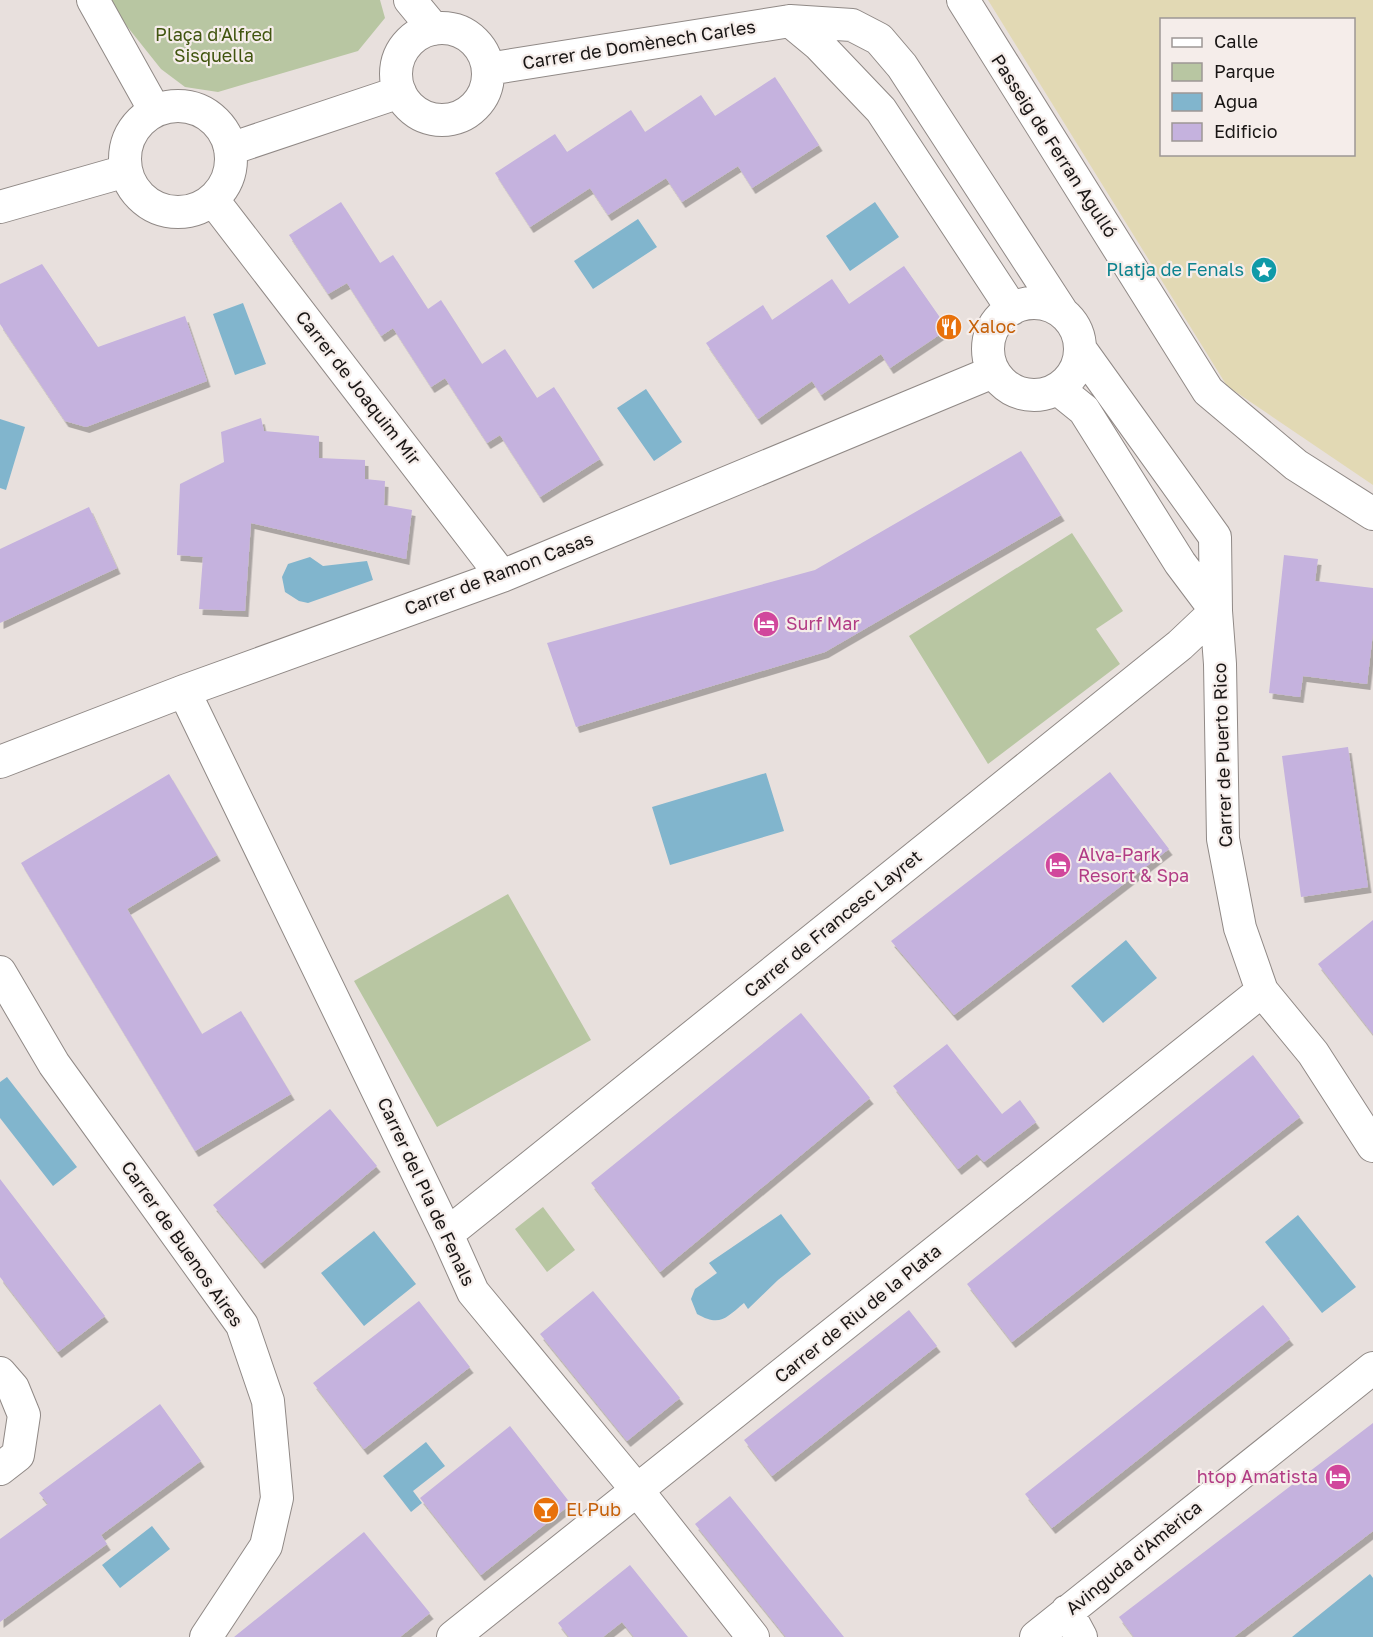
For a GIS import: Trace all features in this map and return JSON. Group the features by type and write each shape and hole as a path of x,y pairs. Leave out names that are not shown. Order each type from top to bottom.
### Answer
{"street":[{"path":"93,0 156,111"},
{"path":"410,0 434,29"},
{"path":"790,21 837,0"},
{"name":"Passeig de Ferran Agulló","path":"963,0 1208,391 1296,465 1373,514"},
{"path":"790,21 819,45 881,110 1012,309"},
{"path":"790,21 852,25 879,39 902,66 1076,330 1081,350 1215,537 1216,611"},
{"name":"Carrer de Domènech Carles","path":"488,69 790,21"},
{"path":"449,28 464,33 476,42 484,55 488,69 488,84 483,97 461,117 447,120 433,119 419,114 400,92 396,79 397,65 410,41 421,33 434,29 449,28"},
{"path":"230,148 400,92"},
{"path":"187,107 202,112 215,121 230,148 231,163 222,189 213,200 197,209 179,213 162,210 145,201 133,187 126,171 125,153 131,136 141,121 156,111 187,107"},
{"path":"0,207 126,171"},
{"name":"Carrer de Joaquim Mir","path":"213,200 502,576"},
{"path":"1062,312 1044,304 1024,303 1003,313 989,334 987,355 993,372 1008,389 1028,396 1050,394 1068,381 1077,369 1081,350"},
{"name":"Carrer de Ramon Casas","path":"0,762 184,691 502,576 993,372"},
{"path":"1058,388 1084,410 1180,563 1216,611"},
{"name":"Carrer de Puerto Rico","path":"1216,611 1220,664 1223,839 1240,928 1262,991 1312,1053 1373,1146"},
{"name":"Carrer de Francesc Layret","path":"447,1234 1180,645 1216,611"},
{"name":"Carrer del Pla de Fenals","path":"184,691 473,1292 637,1490 753,1637"},
{"name":"Carrer de Buenos Aires","path":"0,972 54,1064 242,1325 268,1401 277,1498 266,1546 206,1637"},
{"name":"Carrer de Riu de la Plata","path":"453,1637 1262,991"},
{"name":"Avinguda d'Amèrica","path":"1036,1637 1074,1624 1373,1368"},
{"path":"0,1373 13,1388 24,1415 18,1455 0,1469"}],"green space":[{"name":"Plaça d'Alfred Sisquella","path":"106,0 380,0 385,18 358,51 218,92 185,87 161,69"},
{"path":"1072,533 1123,611 1096,629 1120,664 988,764 909,636"},
{"path":"508,894 591,1040 437,1127 354,981"},
{"path":"543,1207 575,1250 547,1272 515,1229"}],"sand":[{"name":"Platja de Fenals","path":"988,0 1373,0 1373,485 1227,386"}],"water":[{"path":"875,202 899,237 850,271 826,236"},
{"path":"638,219 657,247 593,289 574,261"},
{"path":"243,303 266,364 235,375 213,314"},
{"path":"646,389 682,442 654,461 617,408"},
{"path":"0,419 25,427 6,490 0,488"},
{"path":"310,557 323,566 367,561 373,580 308,603 299,601 285,592 282,577 288,564"},
{"path":"766,773 784,831 670,865 652,807"},
{"path":"1126,940 1157,978 1103,1023 1071,986"},
{"path":"7,1077 77,1167 53,1186 0,1118 0,1082"},
{"path":"781,1214 811,1254 778,1280 748,1309 744,1303 727,1316 717,1320 697,1314 691,1299 695,1289 717,1273 709,1263"},
{"path":"1298,1215 1356,1287 1322,1313 1265,1242"},
{"path":"374,1231 416,1284 364,1326 321,1273"},
{"path":"426,1442 445,1466 413,1491 422,1503 411,1512 383,1476"},
{"path":"152,1526 170,1549 120,1588 102,1565"},
{"path":"1370,1574 1373,1578 1373,1637 1292,1637"}],"building":[{"path":"775,77 819,145 752,188 738,166 682,202 666,178 608,215 590,188 530,227 495,173 555,134 567,152 631,110 645,132 701,95 715,116"},
{"path":"341,202 380,263 393,255 428,309 441,300 482,364 505,349 537,398 554,387 600,459 540,497 500,435 487,443 445,378 431,387 393,328 381,336 347,283 328,294 289,235"},
{"path":"42,264 98,347 185,316 207,381 86,427 65,421 0,324 0,284"},
{"path":"904,266 948,329 890,368 881,354 821,395 812,381 758,419 706,343 763,305 772,320 832,279 849,304"},
{"path":"261,418 264,431 319,436 319,458 365,460 365,479 385,481 384,505 412,510 406,559 251,523 245,611 199,609 203,557 177,555 180,484 224,462 221,432"},
{"path":"1021,451 1061,515 825,652 576,727 547,643 815,570"},
{"path":"89,507 117,568 0,623 0,549"},
{"path":"1284,555 1318,559 1315,581 1373,588 1373,633 1367,684 1303,676 1300,697 1269,693"},
{"path":"1348,747 1368,887 1301,897 1282,756"},
{"path":"1110,772 1169,849 954,1015 891,941"},
{"path":"169,774 217,855 127,909 202,1034 241,1011 291,1094 195,1151 21,863"},
{"path":"1373,920 1373,1034 1318,964"},
{"path":"801,1013 870,1098 660,1272 591,1183"},
{"path":"947,1044 1002,1114 1020,1100 1036,1122 984,1162 977,1154 958,1169 893,1086"},
{"path":"1253,1055 1300,1117 1012,1342 967,1284"},
{"path":"330,1109 377,1166 261,1263 213,1205"},
{"path":"0,1179 105,1316 58,1352 0,1277"},
{"path":"593,1291 680,1398 627,1441 540,1334"},
{"path":"419,1301 470,1367 364,1449 313,1383"},
{"path":"1263,1305 1290,1339 1052,1528 1025,1494"},
{"path":"909,1310 937,1346 772,1476 744,1440"},
{"path":"160,1404 201,1461 101,1535 107,1544 0,1622 0,1539 48,1504 39,1493"},
{"name":"htop Amatista","path":"1373,1423 1373,1531 1234,1637 1134,1637 1119,1617"},
{"path":"510,1426 571,1504 481,1575 420,1498"},
{"path":"730,1496 844,1637 786,1637 695,1524"},
{"path":"364,1532 430,1613 400,1637 234,1637"},
{"path":"630,1565 688,1637 634,1637 622,1622 603,1637 569,1637 558,1623"}],"place":[{"name":"Platja de Fenals","path":"1264,270"},
{"name":"Xaloc","path":"949,327"},
{"name":"Surf Mar","path":"766,624"},
{"name":"Alva-Park Resort & Spa","path":"1058,865"},
{"name":"htop Amatista","path":"1338,1477"},
{"name":"El Pub","path":"546,1510"}]}
